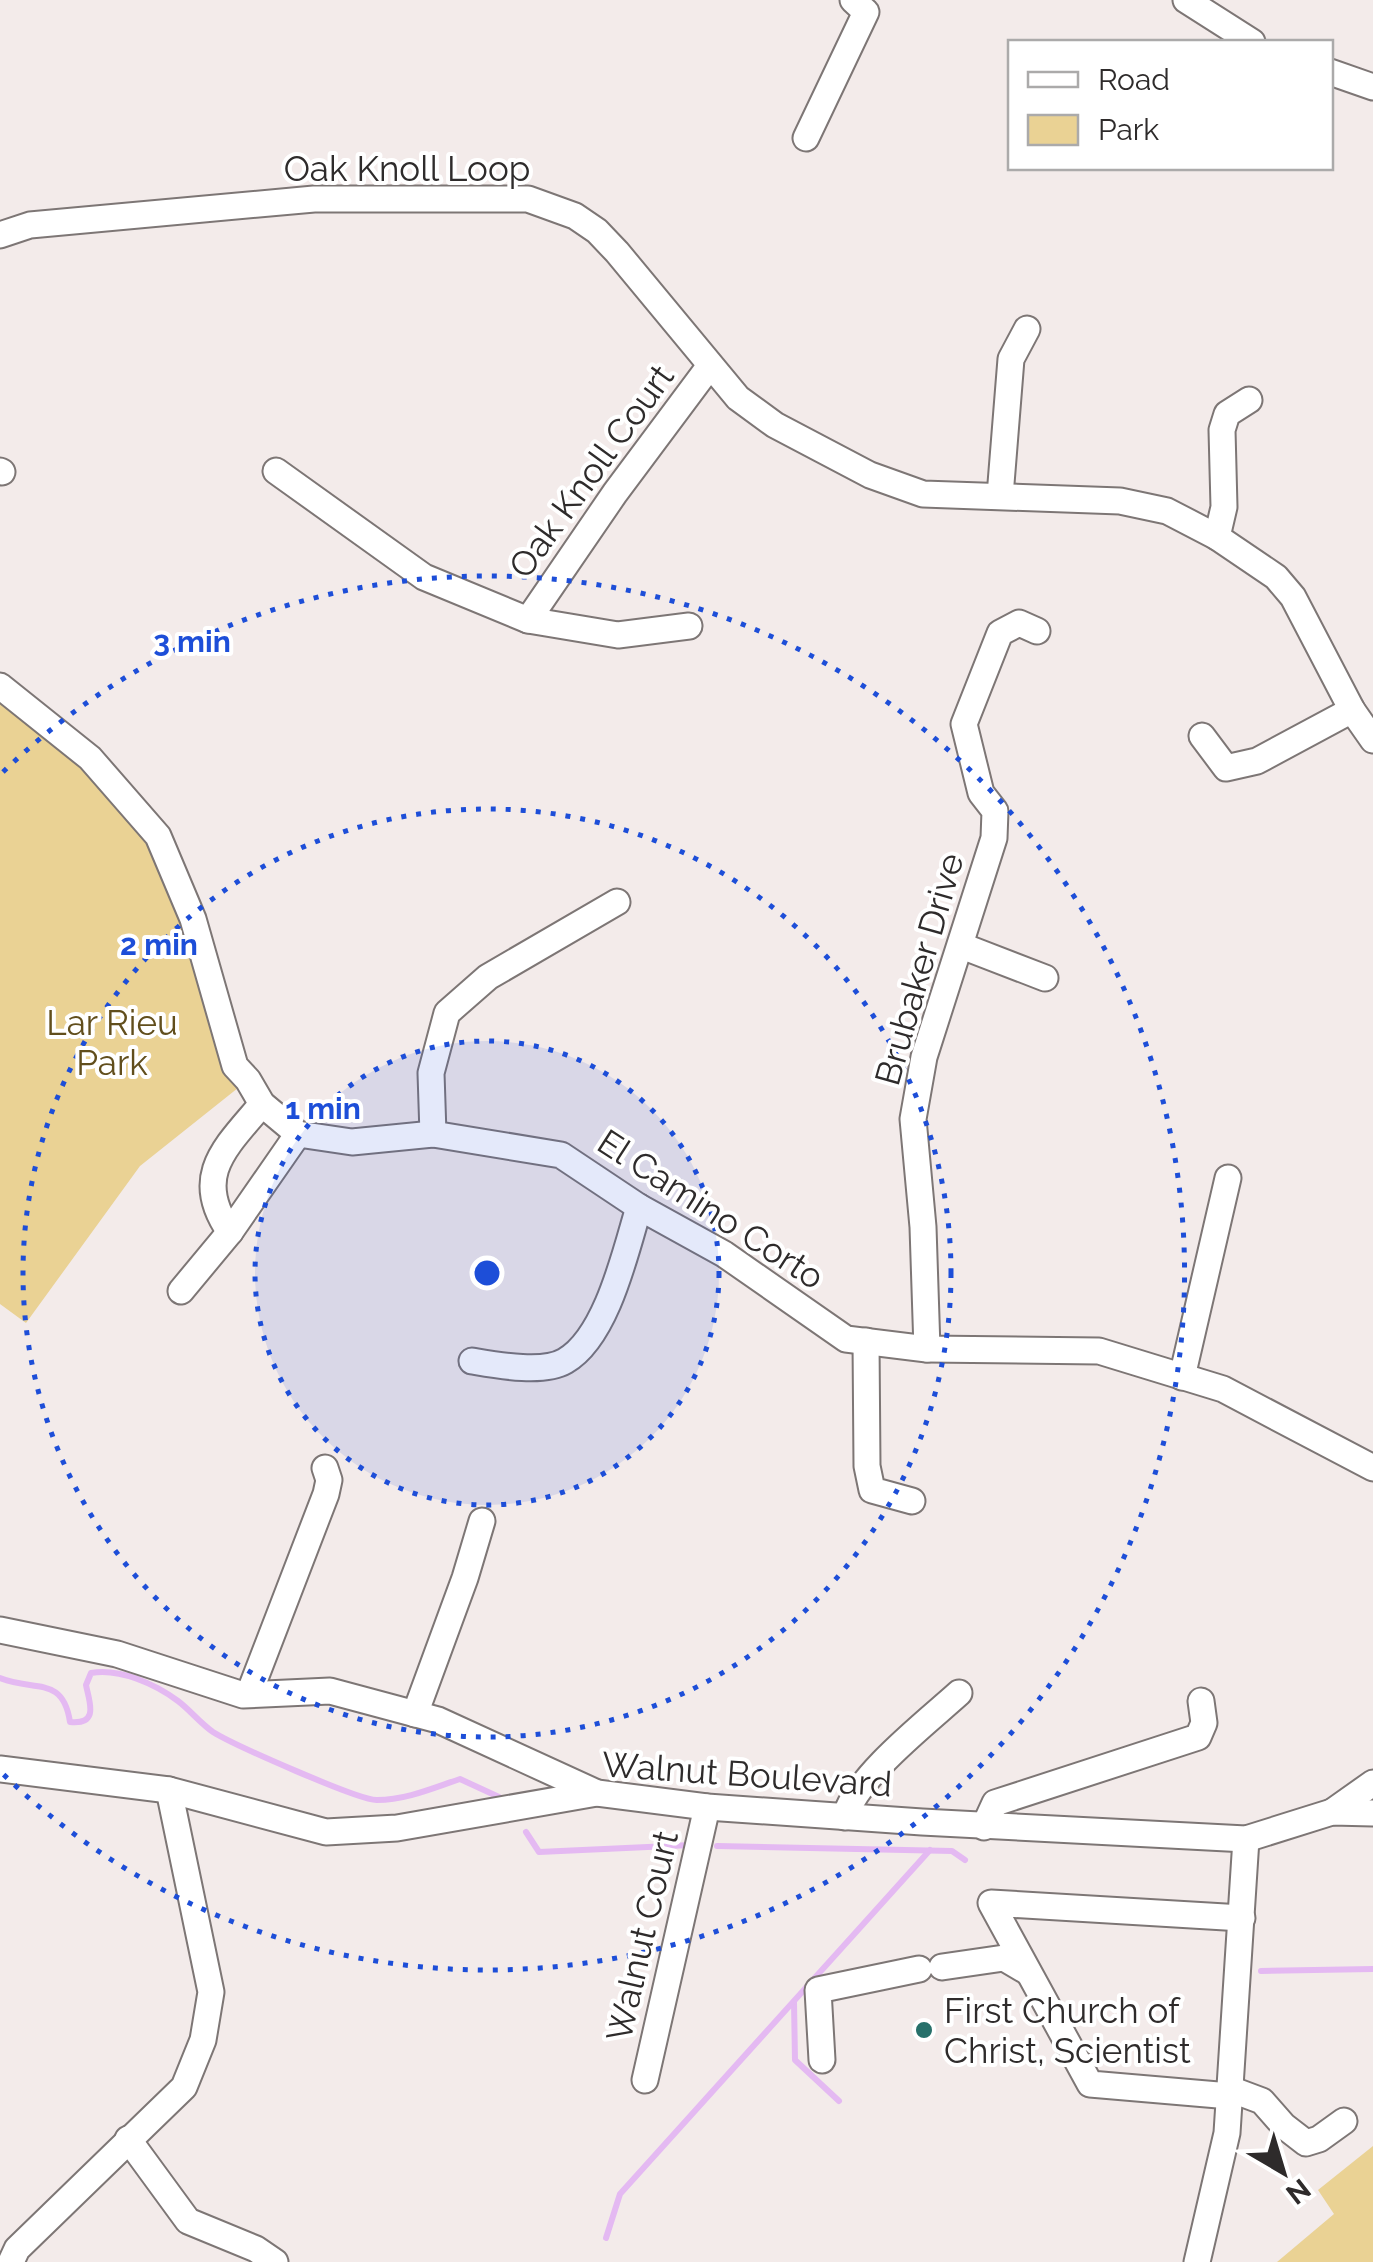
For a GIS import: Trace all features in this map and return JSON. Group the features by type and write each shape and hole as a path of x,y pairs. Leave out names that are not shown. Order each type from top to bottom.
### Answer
{"street":[{"path":"1186,0 1249,40"},
{"path":"806,138 859,6"},
{"path":"1333,73 1373,86"},
{"name":"Oak Knoll Loop","path":"0,235 30,225 314,199 528,199 576,216 618,252 738,398 774,425 870,475 922,494 1120,501 1166,512 1217,536 1276,577 1293,597 1352,710 1373,740"},
{"path":"1000,496 1010,359 1027,329"},
{"name":"Oak Knoll Court","path":"276,471 424,577 528,620 709,366"},
{"path":"1217,536 1224,507 1222,430 1227,414 1249,400"},
{"path":"528,620 618,635 689,626"},
{"name":"Brubaker Drive","path":"928,1349 913,1119 924,1057 994,838 995,811 981,793 964,724 1000,633 1019,623 1037,631"},
{"path":"0,686 90,758 158,836 193,919 235,1066 262,1104 298,1134 230,1232 181,1291"},
{"path":"1202,736 1226,768 1257,761 1352,710"},
{"path":"432,1134 431,1073 447,1012 488,976 617,902"},
{"path":"962,946 1045,978"},
{"path":"230,1232 216,1212 213,1188 218,1159 262,1104"},
{"name":"El Camino Corto","path":"298,1134 352,1142 432,1134 561,1155 639,1207 724,1254 846,1339 928,1349 1099,1351 1223,1389 1373,1468"},
{"path":"1182,1377 1228,1178"},
{"path":"472,1361 518,1368 565,1362 596,1328 617,1281 639,1207"},
{"path":"866,1342 866,1466 872,1490 912,1501"},
{"path":"249,1694 326,1494 325,1468"},
{"path":"414,1714 466,1578 482,1520"},
{"path":"0,1630 117,1654 249,1694 330,1690 438,1720 596,1794"},
{"path":"844,1817 849,1801 867,1780 959,1693"},
{"path":"984,1826 995,1803 1198,1737 1204,1723 1200,1702"},
{"name":"Walnut Boulevard","path":"0,1770 169,1790 326,1832 398,1828 596,1794 844,1817 1246,1839 1332,1812 1373,1813"},
{"path":"1332,1812 1373,1782"},
{"path":"11,2262 17,2248 184,2087 204,2040 210,1992 169,1790"},
{"name":"Walnut Court","path":"645,2080 707,1807"},
{"path":"1203,2259 1227,2133 1246,1839"},
{"path":"1242,1918 991,1903 1090,2084 1230,2092 1262,2101 1306,2143 1344,2121"},
{"path":"822,2060 818,1990 1004,1958 1029,1972"},
{"path":"128,2139 188,2220 256,2249 276,2262"}],"green space":[{"name":"Lar Rieu Park","path":"0,686 158,836 248,1080 140,1166 26,1323 0,1304"},
{"path":"1373,2146 1373,2262 1277,2262 1334,2214 1318,2190"}],"waterway":[{"path":"0,1678 54,1691 61,1697 70,1722 79,1722 89,1716 86,1685 91,1673 125,1675 169,1695 225,1738 366,1798 398,1798 460,1779 499,1797"},
{"path":"526,1832 539,1852 691,1845"},
{"path":"717,1846 952,1851 965,1860"},
{"path":"606,2238 620,2194 930,1850"},
{"path":"1261,1971 1373,1969"},
{"path":"794,2002 795,2060 839,2101"}],"place":[{"name":"First Church of Christ, Scientist","path":"924,2030"}]}
